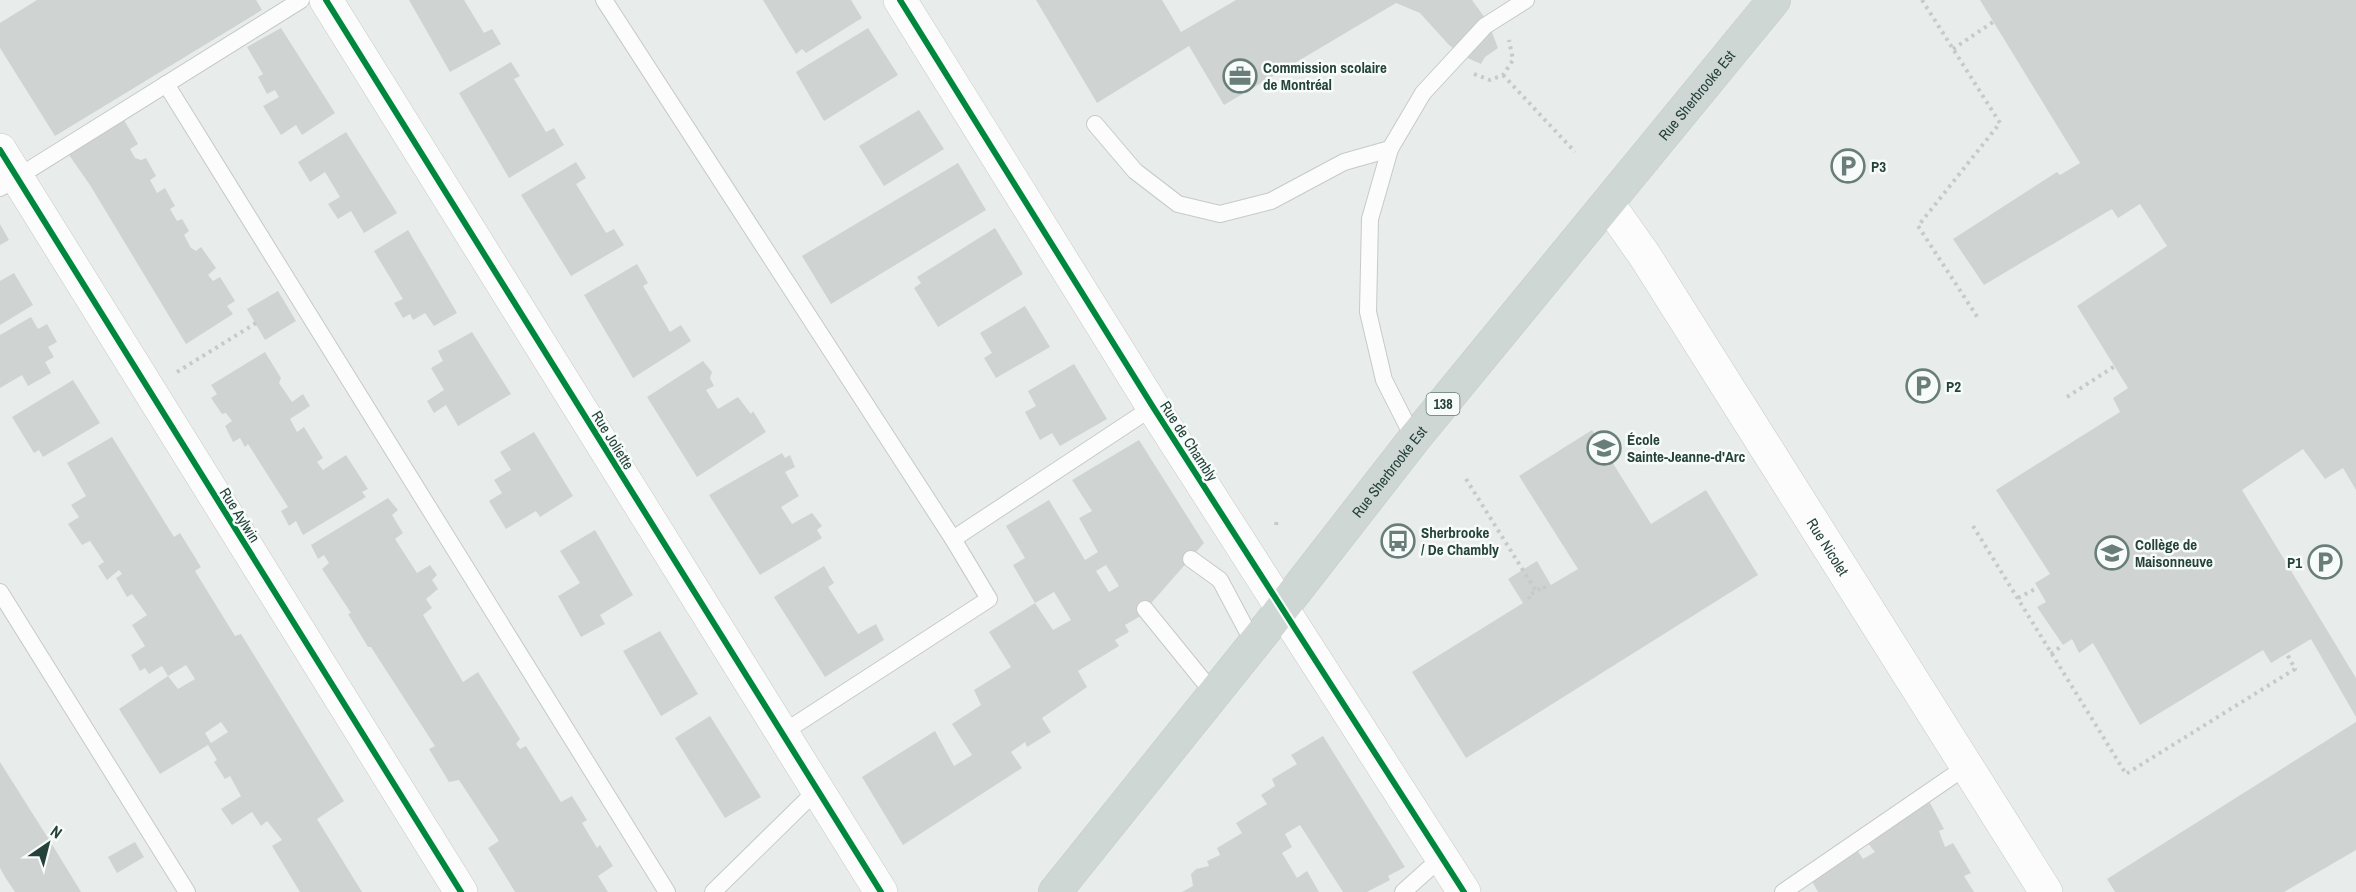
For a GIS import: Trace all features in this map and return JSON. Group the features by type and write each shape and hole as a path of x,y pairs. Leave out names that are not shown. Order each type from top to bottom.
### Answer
{"main road":[{"name":"Rue Sherbrooke Est","path":"1055,892 1283,608 1414,440 1609,205 1774,0"}],"street":[{"name":"Rue Joliette","path":"326,0 881,892"},
{"name":"Rue de Chambly","path":"900,0 1153,407 1464,892"},
{"name":"Rue Aylwin","path":"0,150 8,183 461,892"},
{"name":"Rue Nicolet","path":"1609,205 1645,256 2046,892"}],"lane":[{"path":"8,183 301,0"},
{"path":"604,0 952,539 988,599 781,734"},
{"path":"1414,440 1384,380 1368,312 1370,219 1390,149 1423,93 1485,26 1526,0"},
{"path":"166,84 667,892"},
{"path":"1095,124 1135,171 1178,204 1220,214 1271,201 1344,162 1390,149"},
{"path":"952,539 1153,407"},
{"path":"1191,559 1220,580 1254,644"},
{"path":"0,592 188,892"},
{"path":"1145,609 1214,694"},
{"path":"1783,892 1967,766"},
{"path":"713,892 817,790"},
{"path":"1404,892 1442,857"}],"path":[{"path":"1922,0 2000,123 1918,226 1978,318"},
{"path":"1953,49 1993,22"},
{"path":"1490,80 1503,75 1513,60 1512,46 1506,32"},
{"path":"1503,75 1575,152"},
{"path":"171,376 256,323"},
{"path":"2067,397 2115,366"},
{"path":"1466,479 1536,591"},
{"path":"1276,525 1277,519"},
{"path":"1973,526 2050,654 2127,774 2295,669 2287,654"},
{"path":"1530,599 1528,596 1544,586 1545,589"},
{"path":"2018,598 2037,588"},
{"path":"2050,654 2063,645"}],"building":[{"path":"37,0 256,0 262,10 55,136 0,48 0,23"},
{"path":"409,0 464,0 484,33 492,29 501,44 450,72"},
{"path":"763,0 851,0 862,18 806,53 802,49 796,54"},
{"path":"1036,0 1162,0 1181,32 1236,0 1472,0 1488,22 1498,48 1485,57 1481,64 1463,56 1448,44 1420,13 1396,3 1224,105 1189,46 1097,103"},
{"path":"1980,0 2356,0 2356,490 2343,468 2325,479 2303,449 2242,490 2356,678 2356,717 2311,639 2271,663 2263,650 2140,725 2093,643 2079,653 2072,639 2063,645 2037,607 2046,602 2035,583 2050,574 1996,490 2120,412 2113,398 2128,388 2077,306 2167,246 2140,204 2118,218 2112,209 1984,285 1953,239 2057,172 2060,175 2080,163"},
{"path":"281,28 335,113 302,135 296,125 281,135 263,106 279,97 275,90 267,94 258,77 263,74 247,47"},
{"path":"868,28 898,75 824,121 796,72"},
{"path":"511,62 520,76 514,79 546,132 554,128 564,145 509,178 459,93"},
{"path":"919,110 944,149 884,186 859,146"},
{"path":"124,120 138,144 130,149 135,158 141,160 146,158 156,176 150,180 157,193 165,188 175,206 170,209 177,221 182,219 189,231 184,235 191,248 196,251 201,247 216,268 208,275 213,281 220,277 235,301 227,306 233,314 186,344 90,185 69,155"},
{"path":"346,132 397,213 364,233 351,211 338,219 328,204 340,197 325,172 310,182 298,162"},
{"path":"576,162 586,178 576,184 606,233 614,229 624,245 571,276 521,195"},
{"path":"958,163 986,210 831,304 802,256"},
{"path":"0,224 9,240 0,245"},
{"path":"995,228 1023,274 938,327 914,288 921,283 917,277"},
{"path":"408,230 457,313 434,326 425,313 413,320 410,314 403,318 394,303 403,299 374,251"},
{"path":"637,264 648,283 643,286 670,332 681,325 691,341 633,378 584,295"},
{"path":"14,273 33,305 0,325 0,281"},
{"path":"278,291 296,321 265,340 247,309"},
{"path":"1025,306 1050,347 996,378 984,358 992,353 980,333"},
{"path":"31,317 38,329 47,324 57,342 48,347 54,357 45,362 51,373 28,386 22,375 0,388 0,335"},
{"path":"472,332 511,394 458,426 446,405 434,413 427,401 444,390 431,368 443,361 438,351"},
{"path":"265,352 281,378 279,383 292,402 303,394 310,406 290,419 297,432 304,427 323,458 317,462 323,470 346,455 368,489 362,492 366,497 303,535 296,521 289,526 281,511 288,507 248,444 245,447 240,438 233,442 225,426 232,421 226,413 222,414 211,398 217,394 211,385"},
{"path":"703,361 712,372 710,378 714,386 706,390 718,409 738,397 751,414 753,411 766,432 697,477 647,397"},
{"path":"1074,364 1107,419 1060,446 1052,433 1040,440 1025,412 1036,406 1028,391"},
{"path":"73,380 100,423 43,457 39,450 34,453 12,417"},
{"path":"1592,430 1651,524 1706,490 1758,575 1466,758 1412,672 1523,603 1508,579 1537,561 1551,585 1578,569 1519,476"},
{"path":"534,432 573,496 540,517 536,511 506,529 489,501 502,493 494,480 511,470 500,452"},
{"path":"112,437 174,537 180,533 201,567 195,571 235,636 241,634 344,801 317,819 362,892 300,892 272,846 282,840 267,821 261,826 252,812 232,825 221,809 241,796 230,776 225,779 214,762 217,760 208,745 160,774 119,709 168,676 162,666 149,674 145,668 140,671 131,655 145,646 132,625 147,615 132,594 127,597 116,578 122,574 119,570 107,580 98,566 104,562 90,541 82,545 68,524 79,517 71,505 86,496 67,463","holes":["186,665 195,679 178,689 168,676","221,722 228,732 211,743 205,733"]},
{"path":"1139,440 1204,543 1139,617 1125,625 1129,632 1115,640 1119,646 1078,671 1087,687 1042,718 1051,732 1027,747 1025,742 1011,752 1022,768 903,845 862,777 935,731 954,766 972,755 952,724 981,705 974,690 1011,667 989,632 1035,603 1013,565 1025,558 1006,526 1049,500 1085,560 1098,552 1079,518 1092,511 1072,480","holes":["1106,565 1119,586 1109,592 1096,571","1054,592 1071,620 1053,630 1035,603"]},
{"path":"782,453 785,458 790,455 795,467 785,472 799,496 781,507 792,524 812,513 822,526 817,530 822,538 760,575 709,495"},
{"path":"388,498 398,510 392,515 403,533 395,539 417,573 430,565 437,575 432,580 438,589 426,599 432,608 423,615 463,682 478,672 520,739 516,744 520,749 526,746 561,802 572,796 587,820 582,823 597,848 600,845 613,866 598,876 608,892 515,892 488,848 499,841 459,780 449,782 429,749 435,746 371,647 368,647 348,614 351,613 322,569 329,563 324,555 318,559 311,545"},
{"path":"595,530 633,595 600,615 605,624 581,637 558,596 580,583 560,551"},
{"path":"824,566 834,583 828,587 858,634 876,624 884,640 825,677 774,597"},
{"path":"660,631 698,694 661,716 623,651"},
{"path":"710,716 761,797 725,818 675,738"},
{"path":"2356,722 2356,850 2284,892 2115,892 2107,879"},
{"path":"1323,736 1405,867 1388,876 1390,880 1367,892 1343,892 1300,825 1285,834 1292,847 1282,853 1297,878 1307,871 1319,892 1182,892 1193,886 1191,874 1196,869 1209,866 1207,861 1220,855 1217,848 1242,833 1236,823 1267,804 1261,795 1275,786 1272,779 1297,764 1291,755"},
{"path":"0,762 81,892 15,892 5,877 0,868"},
{"path":"1929,801 1944,829 1939,831 1945,847 1953,843 1971,873 1964,876 1974,892 1818,892 1812,881 1857,850 1863,859 1875,852 1867,842"},
{"path":"135,842 144,857 117,873 108,857"}],"cycle path":[{"path":"326,0 881,892"},
{"path":"900,0 1153,407 1464,892"},
{"path":"0,150 461,892"}],"place":[{"name":"Commission scolaire de Montréal","path":"1240,76"},
{"name":"P3","path":"1848,166"},
{"name":"P2","path":"1923,386"},
{"name":"École Sainte-Jeanne-d'Arc","path":"1604,448"},
{"name":"Sherbrooke / De Chambly","path":"1398,541"},
{"name":"Collège de Maisonneuve","path":"2112,553"},
{"name":"P1","path":"2325,562"}]}
